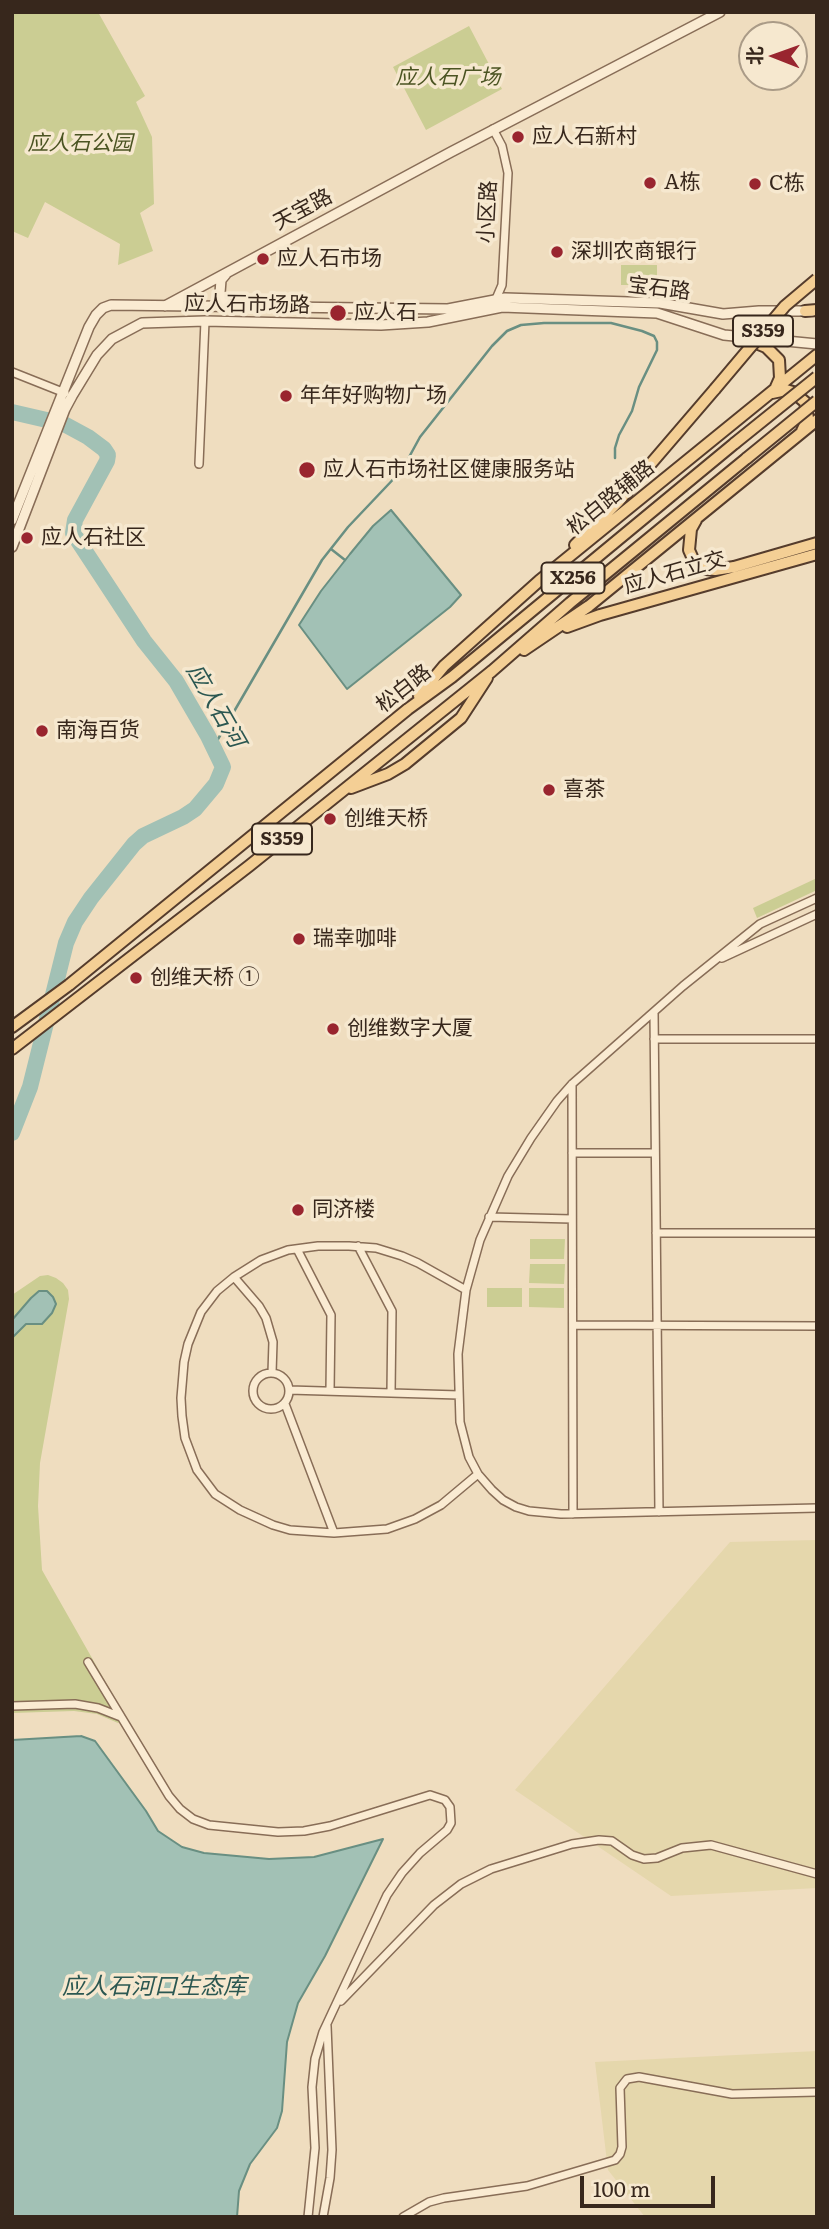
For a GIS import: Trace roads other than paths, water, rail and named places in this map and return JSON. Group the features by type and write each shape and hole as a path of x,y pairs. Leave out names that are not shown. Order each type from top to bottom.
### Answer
{"main road":[{"name":"S359","path":"539,581 618,502 785,306 817,279"},
{"path":"744,338 766,347 779,360 780,378 770,394"},
{"name":"松白路辅路","path":"408,709 444,666 539,581 817,355"},
{"name":"松白路","path":"17,1025 408,709 452,677 817,377"},
{"path":"770,394 786,390 800,396 805,402 808,418 801,433"},
{"name":"松白路","path":"15,1047 495,669 570,603 817,401"},
{"name":"S359","path":"495,669 589,606 817,420"},
{"path":"698,517 691,529 689,550 693,559 706,569 734,567 817,543"},
{"name":"应人石立交","path":"546,637 600,615 817,554"},
{"path":"342,792 397,770 414,757 467,712 495,669"}],"street":[{"name":"天宝路","path":"163,307 493,129 720,12"},
{"name":"小区路","path":"493,129 502,146 508,173 502,285 496,299"},
{"path":"230,270 221,280 220,293 227,303 238,308"},
{"name":"宝石路","path":"496,299 660,303 723,314 813,311"},
{"name":"应人石市场路","path":"163,307 448,314 496,299"},
{"path":"12,547 61,407 62,392 96,315 111,305 163,307"},
{"name":"宝石路","path":"502,307 657,313 714,332 744,338 817,344"},
{"name":"应人石市场路","path":"72,396 97,355 112,339 142,323 205,321 381,325 502,307"},
{"path":"199,464 205,321"},
{"path":"12,372 72,396 61,407"},
{"path":"12,520 49,438"},
{"path":"817,898 760,924 712,962 572,1084 519,1156 489,1217 466,1290 459,1332 459,1395 464,1441 469,1457 478,1474 503,1500 516,1507 540,1513 573,1514 817,1508"},
{"path":"712,962 817,914"},
{"path":"654,1012 659,1512"},
{"path":"654,1039 817,1039"},
{"path":"572,1084 573,1514"},
{"path":"572,1153 655,1153"},
{"path":"489,1217 572,1219"},
{"path":"656,1233 817,1233"},
{"path":"466,1290 402,1255 376,1248 333,1245 297,1249 261,1259 217,1291 205,1306 194,1327 186,1353 181,1398 185,1438 191,1455 197,1470 215,1494 240,1510 290,1530 334,1534 387,1529 415,1519 441,1505 478,1474"},
{"path":"358,1247 392,1311 391,1393"},
{"path":"297,1249 331,1315 330,1391"},
{"path":"234,1277 266,1318 273,1342 272,1373"},
{"path":"573,1325 817,1326"},
{"path":"285,1404 270,1410 262,1408 253,1396 252,1388 256,1380 264,1374 272,1373 283,1377 289,1390 285,1404 334,1534"},
{"path":"289,1390 459,1395"},
{"path":"88,1662 169,1796 193,1819 209,1825 278,1832 304,1831 330,1826 430,1794 445,1800 450,1807 451,1823 447,1830 420,1853 387,1895 327,2024 315,2059 312,2087 315,2148 308,2217"},
{"path":"12,1706 75,1704 99,1708 121,1717"},
{"path":"335,2007 434,1905 454,1889 491,1869 572,1844 612,1841 632,1855 644,1858 657,1858 682,1847 711,1845 817,1874"},
{"path":"323,2217 332,2150 327,2024"},
{"path":"403,2217 429,2202 527,2186 615,2160 622,2147 620,2088 627,2080 639,2077 732,2094 817,2092"}],"water":[{"path":"391,510 461,595 450,607 347,689 299,625 350,554 373,526"},
{"path":"39,1291 47,1291 53,1297 56,1304 52,1313 42,1324 26,1324 12,1338 12,1320"},
{"name":"应人石河口生态库","path":"81,1736 95,1741 158,1831 182,1847 204,1853 269,1859 314,1857 383,1839 325,1956 298,2003 287,2042 282,2111 277,2128 250,2164 239,2191 237,2217 12,2217 12,1740"}],"waterway":[{"path":"214,746 322,560 348,527 402,470 420,437 507,331 521,325 544,323 611,323 654,336 657,350 619,435 615,458"},
{"name":"应人石河","path":"12,412 64,424 88,437 108,455 75,520 73,533 144,641 176,681 223,767 216,784 195,809 143,836 134,844 75,922 66,943 30,1087 12,1133"},
{"path":"331,549 345,560"}],"place":[{"name":"应人石新村","path":"518,137"},
{"name":"A栋","path":"650,183"},
{"name":"C栋","path":"755,184"},
{"name":"深圳农商银行","path":"557,252"},
{"name":"应人石市场","path":"263,259"},
{"name":"应人石","path":"338,313"},
{"name":"年年好购物广场","path":"286,396"},
{"name":"应人石市场社区健康服务站","path":"307,470"},
{"name":"应人石社区","path":"27,538"},
{"name":"南海百货","path":"42,731"},
{"name":"喜茶","path":"549,790"},
{"name":"创维天桥","path":"330,819"},
{"name":"瑞幸咖啡","path":"299,939"},
{"name":"创维天桥 ①","path":"136,978"},
{"name":"创维数字大厦","path":"333,1029"},
{"name":"同济楼","path":"298,1210"}],"park label":[{"name":"应人石广场","path":"448,78"},
{"name":"应人石公园","path":"80,144"}]}
